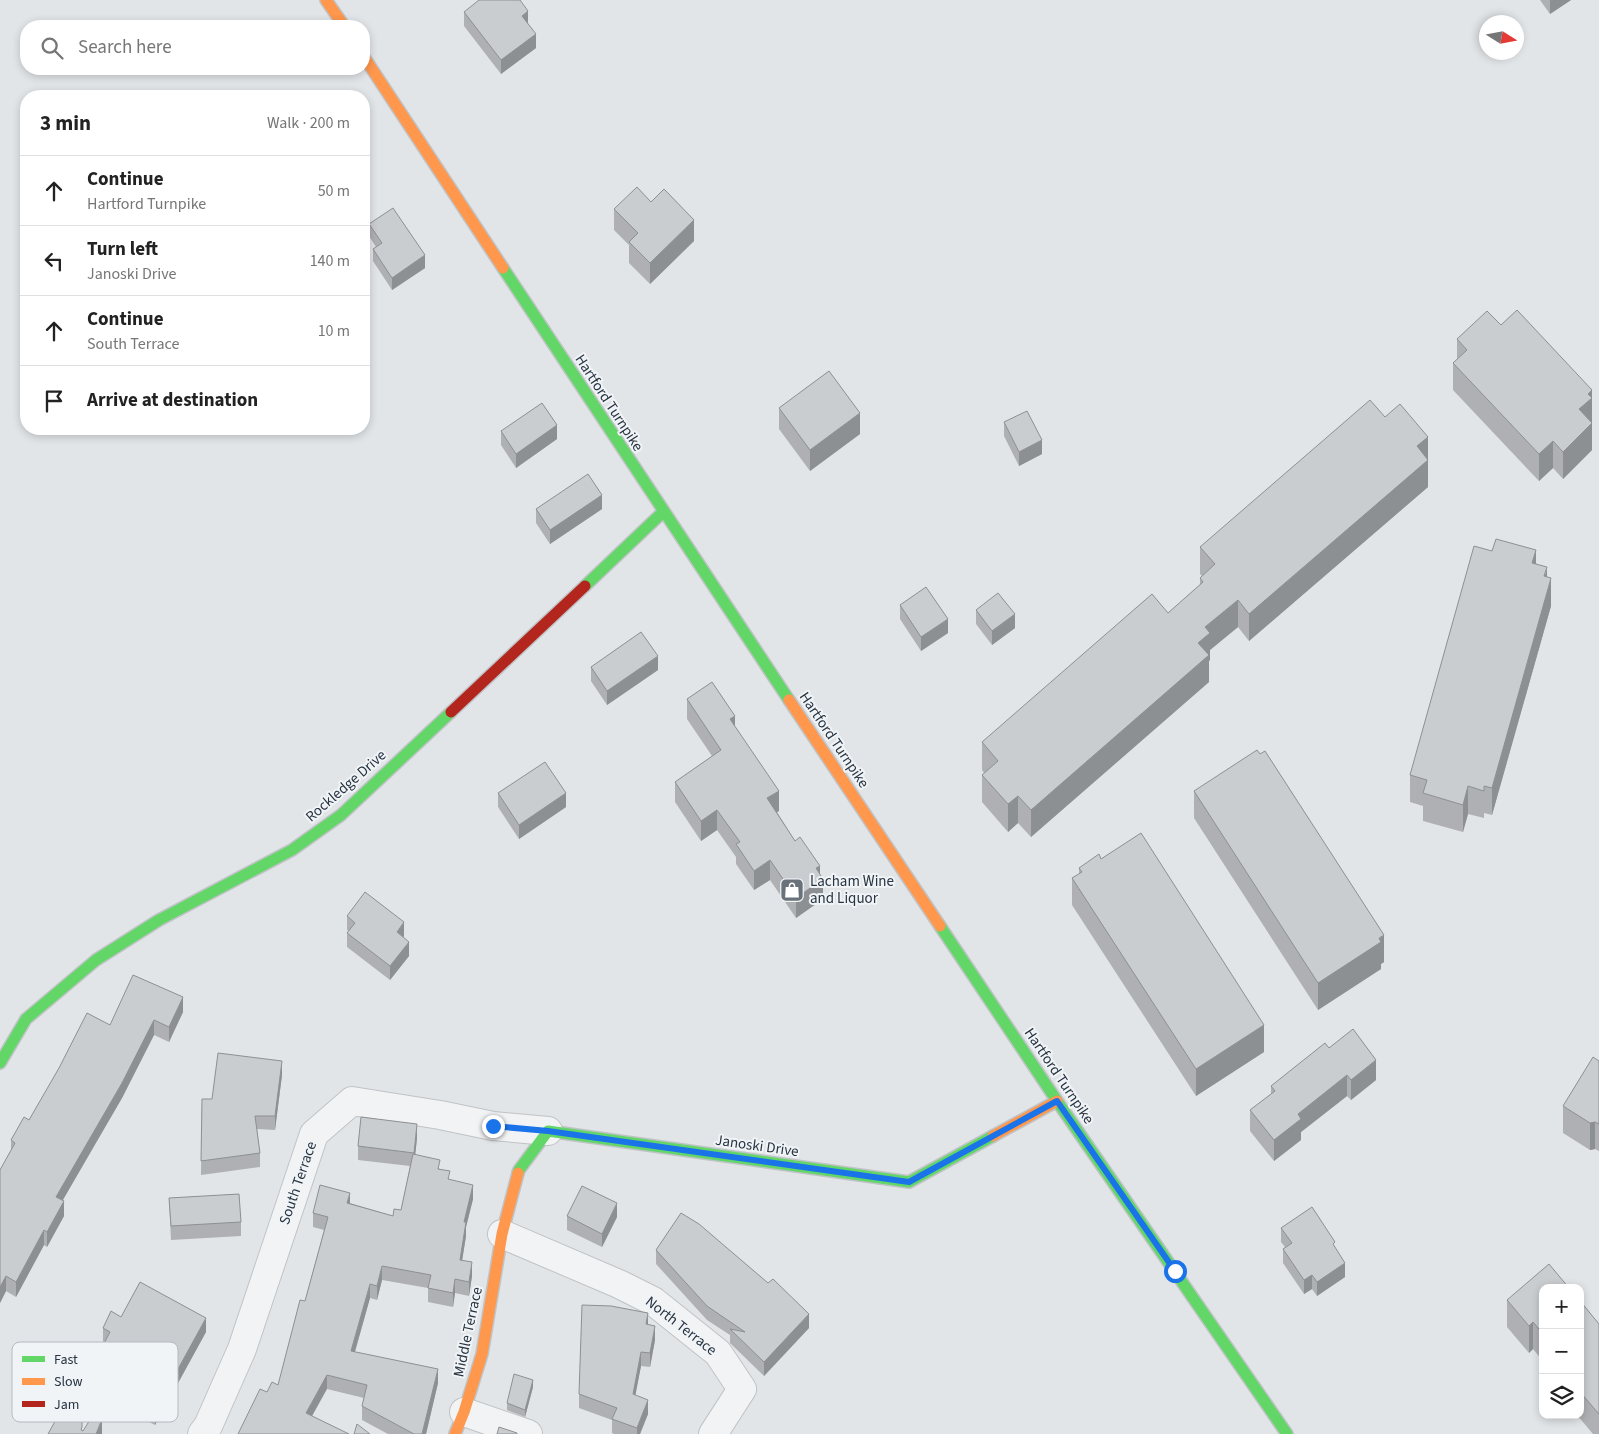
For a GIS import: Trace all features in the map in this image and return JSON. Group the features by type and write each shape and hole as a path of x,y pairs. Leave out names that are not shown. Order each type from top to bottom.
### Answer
{"street":[{"path":"326,0 340,20"},
{"name":"Hartford Turnpike","path":"370,66 663,512 1057,1101 1287,1434"},
{"name":"Rockledge Drive","path":"0,1063 26,1019 96,960 159,920 292,850 341,815 663,512"},
{"name":"South Terrace","path":"202,1434 208,1426 242,1349 314,1134 352,1101 440,1114 493,1126 548,1131"},
{"name":"Janoski Drive","path":"548,1131 909,1182 1057,1101"},
{"path":"502,1234 519,1170 548,1131"},
{"name":"Middle Terrace","path":"460,1423 482,1354 502,1234"},
{"name":"North Terrace","path":"502,1234 654,1301 718,1353 742,1390 712,1434"},
{"path":"460,1423 528,1434"}],"building":[{"path":"479,0 520,0 528,11 522,16 536,34 501,60 464,12"},
{"path":"637,187 651,202 664,189 694,220 650,263 629,242 638,233 614,209"},
{"path":"393,208 425,255 392,278 373,249 382,243 370,223"},
{"path":"1517,310 1592,390 1588,394 1592,398 1579,409 1592,423 1563,452 1553,441 1539,454 1453,363 1467,350 1457,339 1487,311 1501,325"},
{"path":"829,371 860,413 810,450 779,408"},
{"path":"1370,400 1385,417 1400,404 1428,437 1417,446 1428,460 1249,614 1238,600 1205,627 1210,633 1198,643 1209,655 1031,810 1018,796 1008,804 982,775 998,761 982,742 1152,594 1168,613 1203,582 1200,578 1215,564 1200,547"},
{"path":"542,403 557,425 516,454 501,431"},
{"path":"1027,411 1042,440 1019,452 1004,422"},
{"path":"588,474 602,495 550,530 536,509"},
{"path":"1496,539 1536,550 1532,563 1547,567 1544,576 1551,578 1492,788 1484,786 1484,791 1468,786 1463,805 1423,793 1427,780 1410,775 1474,546 1492,551"},
{"path":"926,587 948,619 921,637 900,605"},
{"path":"998,593 1015,614 992,631 976,610"},
{"path":"641,632 658,656 607,691 591,667"},
{"path":"712,682 735,716 730,719 779,791 767,798 795,841 800,837 820,866 816,868 823,879 796,898 770,860 754,871 736,844 740,842 717,810 701,821 675,782 721,750 687,699"},
{"path":"1257,750 1260,754 1265,751 1384,935 1379,938 1381,942 1318,983 1194,791"},
{"path":"545,762 566,793 519,825 498,793"},
{"path":"1141,833 1264,1025 1196,1069 1072,878 1082,872 1079,868 1099,854 1101,859"},
{"path":"365,892 404,922 397,932 409,942 390,966 347,933 355,923 347,916"},
{"path":"133,975 183,997 169,1027 154,1020 122,1083 56,1197 64,1201 47,1232 44,1230 16,1282 6,1276 0,1287 0,1170 15,1143 11,1140 24,1117 29,1120 59,1068 87,1013 110,1025"},
{"path":"1353,1029 1376,1060 1351,1080 1347,1075 1298,1114 1301,1119 1274,1140 1250,1110 1275,1091 1271,1086 1325,1043 1329,1048"},
{"path":"218,1053 282,1061 275,1116 255,1116 260,1153 201,1161 202,1099 212,1099"},
{"path":"1593,1057 1599,1061 1599,1124 1595,1122 1590,1123 1563,1106"},
{"path":"361,1117 417,1124 414,1153 358,1146"},
{"path":"413,1154 440,1160 438,1169 450,1171 448,1179 473,1185 464,1222 466,1222 460,1260 472,1262 469,1282 455,1279 453,1293 428,1288 431,1275 382,1266 377,1286 370,1284 351,1351 438,1369 422,1434 414,1434 362,1406 367,1385 327,1375 306,1413 349,1434 238,1434 260,1389 267,1392 272,1382 278,1385 300,1300 305,1301 328,1217 313,1213 320,1185 350,1193 347,1203 393,1216 394,1209 401,1210"},
{"path":"582,1186 617,1203 602,1234 567,1216"},
{"path":"239,1194 241,1222 171,1226 169,1198"},
{"path":"1312,1207 1335,1242 1333,1244 1345,1263 1317,1282 1312,1275 1304,1280 1283,1249 1292,1243 1281,1228"},
{"path":"681,1213 699,1224 768,1283 773,1279 809,1314 764,1362 730,1329 745,1332 707,1306 656,1250"},
{"path":"1549,1264 1566,1284 1539,1284 1539,1329 1533,1322 1529,1326 1507,1300"},
{"path":"140,1282 206,1318 178,1369 178,1342 105,1342 110,1332 103,1328 111,1311 121,1317"},
{"path":"582,1305 611,1306 648,1313 646,1324 655,1326 650,1353 641,1352 633,1394 648,1400 637,1428 612,1419 617,1408 579,1394"},
{"path":"1584,1306 1599,1324 1599,1414 1584,1397"},
{"path":"514,1374 533,1380 525,1410 507,1403"},
{"path":"55,1422 82,1422 81,1430 83,1431 89,1422 101,1422 96,1434 48,1434"},
{"path":"357,1424 370,1434 354,1434"},
{"path":"499,1427 517,1433 517,1434 497,1434"}],"traffic: fast":[{"path":"503,268 789,700"},
{"path":"585,586 663,512"},
{"path":"0,1063 26,1019 96,960 159,920 292,850 341,815 451,712"},
{"path":"940,926 1057,1101 1287,1434"},
{"path":"518,1173 548,1131 909,1182 993,1136"}],"traffic: slow":[{"path":"326,0 340,20"},
{"path":"370,66 503,268"},
{"path":"789,700 940,926"},
{"path":"993,1136 1057,1101"},
{"path":"455,1434 482,1354 502,1234 518,1173"}],"traffic: jam":[{"path":"451,712 585,586"}],"place":[{"name":"Lacham Wine and Liquor","path":"792,890"}],"route":[{"path":"493,1126 548,1131 909,1182 1057,1101 1175,1271"}]}
